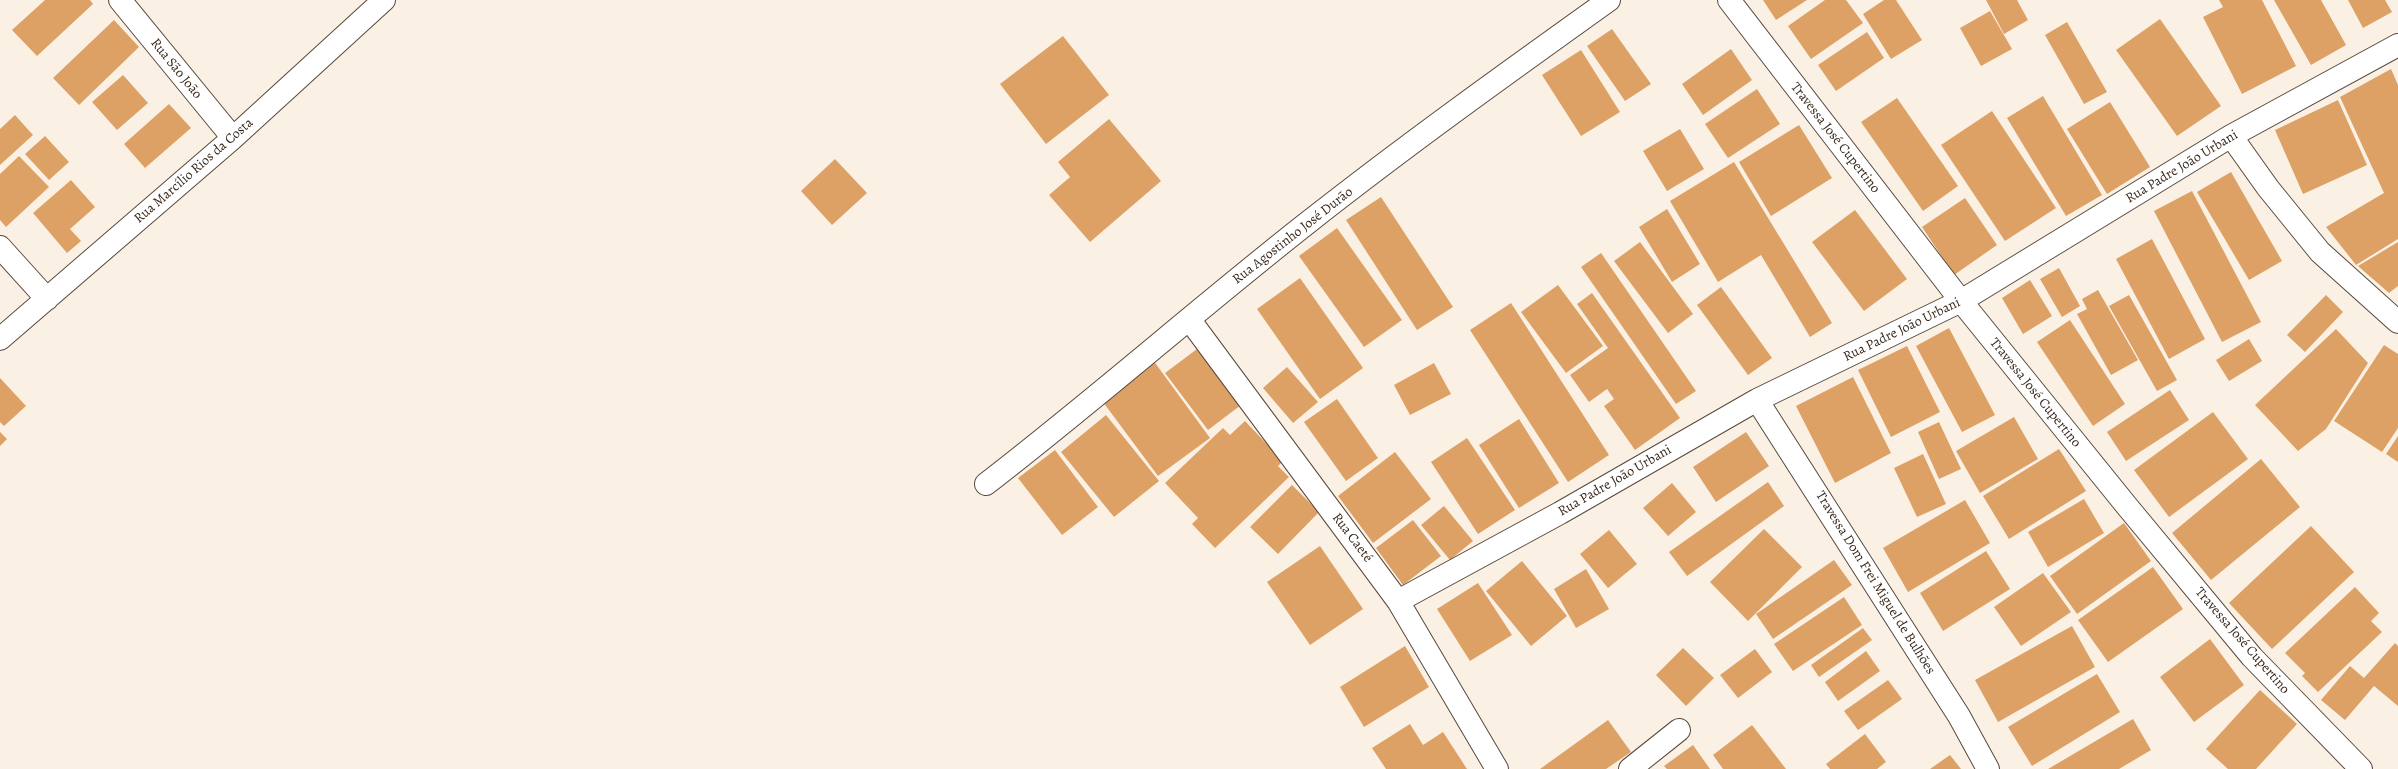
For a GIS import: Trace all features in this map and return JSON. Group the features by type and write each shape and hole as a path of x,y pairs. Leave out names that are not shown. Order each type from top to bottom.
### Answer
{"street":[{"name":"Rua São João","path":"120,0 233,138"},
{"name":"Rua Marcílio Rios da Costa","path":"0,339 233,138 384,0"},
{"name":"Rua Agostinho José Durão","path":"986,484 1088,404 1189,319 1306,224 1432,129 1609,0"},
{"name":"Travessa José Cupertino","path":"1729,0 1961,301 2126,505 2252,657 2361,769"},
{"name":"Rua Padre João Urbani","path":"1398,601 1560,513 1757,400 1961,301 2231,136 2398,45"},
{"path":"2231,136 2268,188 2320,252 2398,322"},
{"path":"0,247 47,299"},
{"name":"Rua Caeté","path":"1189,319 1398,601 1497,769"},
{"name":"Travessa Dom Frei Miguel de Bulhões","path":"1757,400 1959,716 1988,769"},
{"path":"1630,769 1679,730"}],"building":[{"path":"45,0 90,0 93,4 37,56 12,30"},
{"path":"1763,0 1807,0 1776,20"},
{"path":"1825,0 1846,0 1863,23 1811,59 1788,26"},
{"path":"1884,0 1896,0 1922,40 1891,59 1863,14"},
{"path":"1986,0 2017,0 2028,20 2004,34"},
{"path":"2219,0 2262,0 2296,66 2242,94 2203,17 2223,7"},
{"path":"2274,0 2321,0 2346,45 2311,65"},
{"path":"2348,0 2385,0 2392,12 2363,28"},
{"path":"1990,11 2012,49 1981,66 1960,28"},
{"path":"2160,19 2221,106 2177,136 2116,50"},
{"path":"114,20 139,47 79,105 53,78"},
{"path":"2067,22 2107,92 2084,104 2045,35"},
{"path":"1612,29 1651,84 1625,101 1587,46"},
{"path":"1867,32 1884,58 1836,91 1818,65"},
{"path":"1063,36 1109,95 1046,144 1000,84"},
{"path":"1731,49 1752,80 1703,115 1682,84"},
{"path":"1581,50 1620,112 1581,136 1542,75"},
{"path":"2391,69 2398,85 2398,239 2356,265 2326,227 2384,193 2340,97"},
{"path":"123,75 148,103 117,130 92,102"},
{"path":"1757,89 1780,124 1728,158 1705,124"},
{"path":"2043,96 2102,195 2066,216 2007,118"},
{"path":"1897,98 1958,186 1923,211 1861,122"},
{"path":"2338,100 2367,165 2303,194 2275,130"},
{"path":"2110,102 2150,167 2107,194 2067,129"},
{"path":"169,104 191,128 145,168 124,144"},
{"path":"1992,111 2056,208 2005,241 1941,145"},
{"path":"15,115 33,135 0,165 0,129"},
{"path":"1109,119 1161,181 1090,242 1049,195 1070,177 1058,162"},
{"path":"1799,125 1832,178 1771,216 1739,162"},
{"path":"1680,129 1704,169 1667,191 1643,151"},
{"path":"45,136 69,162 49,180 25,154"},
{"path":"19,156 49,187 6,227 0,220 0,174"},
{"path":"835,159 867,193 832,225 801,191"},
{"path":"1734,162 1832,323 1810,337 1761,255 1718,282 1670,201"},
{"path":"2231,172 2282,261 2249,280 2197,192"},
{"path":"71,180 95,207 70,229 81,241 67,253 33,213"},
{"path":"2192,191 2261,322 2222,342 2154,211"},
{"path":"1381,197 1453,307 1417,330 1346,220"},
{"path":"1965,198 1997,245 1954,275 1922,227"},
{"path":"1667,209 1700,264 1672,282 1639,227"},
{"path":"1855,210 1907,279 1864,311 1812,242"},
{"path":"1337,228 1402,320 1364,347 1299,256"},
{"path":"2152,239 2205,339 2169,359 2116,259"},
{"path":"1640,242 1693,314 1668,333 1614,261"},
{"path":"2398,242 2398,286 2389,293 2358,266"},
{"path":"1601,253 1696,391 1676,404 1581,267"},
{"path":"2059,268 2080,306 2062,317 2040,279"},
{"path":"1300,278 1363,368 1320,399 1257,309"},
{"path":"2030,280 2052,316 2023,334 2002,298"},
{"path":"1558,285 1603,346 1566,373 1521,312"},
{"path":"1721,287 1772,358 1748,375 1697,305"},
{"path":"2098,290 2138,360 2111,375 2077,314 2087,309 2082,299"},
{"path":"1592,293 1680,418 1635,450 1604,406 1614,399 1607,389 1589,402 1570,375 1608,348 1577,304"},
{"path":"2129,295 2177,380 2157,391 2109,306"},
{"path":"2326,295 2343,312 2305,352 2287,335"},
{"path":"1511,303 1609,455 1568,482 1470,330"},
{"path":"2070,320 2125,404 2093,426 2037,342"},
{"path":"1949,328 1995,415 1962,432 1916,346"},
{"path":"2336,329 2368,363 2326,429 2298,451 2255,405"},
{"path":"2249,339 2262,361 2229,381 2216,360"},
{"path":"2384,345 2398,354 2398,428 2382,452 2334,421"},
{"path":"1907,346 1940,412 1891,437 1858,370"},
{"path":"1197,349 1241,405 1208,430 1165,373"},
{"path":"1153,360 1210,438 1158,476 1100,398"},
{"path":"1434,363 1451,394 1410,415 1394,385"},
{"path":"1287,367 1318,402 1293,423 1263,388"},
{"path":"1853,377 1891,453 1835,483 1796,406"},
{"path":"0,378 26,406 4,426 0,422"},
{"path":"2170,390 2189,420 2126,461 2107,432"},
{"path":"1337,399 1378,458 1346,481 1304,422"},
{"path":"2213,412 2248,459 2169,517 2134,470"},
{"path":"1106,415 1159,481 1114,517 1061,452"},
{"path":"2014,417 2038,459 1980,493 1956,451"},
{"path":"1519,419 1559,483 1519,508 1479,445"},
{"path":"1245,421 1283,461 1278,466 1289,477 1215,548 1192,524 1198,518 1165,483 1223,428 1230,435"},
{"path":"1939,422 1961,469 1939,479 1918,432"},
{"path":"0,432 7,439 0,446"},
{"path":"1746,432 1769,466 1716,502 1693,467"},
{"path":"2398,436 2398,462 2386,454"},
{"path":"1467,438 1515,510 1478,534 1431,462"},
{"path":"2059,449 2086,491 2009,539 1983,496"},
{"path":"1055,450 1098,507 1062,535 1018,478"},
{"path":"1395,452 1431,499 1373,543 1338,496"},
{"path":"1923,454 1946,504 1917,517 1894,468"},
{"path":"2261,459 2300,507 2211,580 2172,533"},
{"path":"1768,482 1784,506 1687,576 1669,552"},
{"path":"1672,483 1696,512 1668,536 1643,508"},
{"path":"1292,485 1319,512 1278,554 1250,527"},
{"path":"2084,499 2104,533 2048,567 2028,532"},
{"path":"1965,500 1990,543 1908,592 1883,548"},
{"path":"1444,506 1473,541 1450,560 1421,525"},
{"path":"1413,520 1441,556 1403,585 1376,548"},
{"path":"2124,523 2151,561 2077,614 2050,576"},
{"path":"2311,526 2354,572 2272,649 2229,603"},
{"path":"1764,529 1802,567 1748,621 1710,582"},
{"path":"1609,530 1637,564 1608,588 1580,554"},
{"path":"1320,546 1363,609 1310,645 1267,582"},
{"path":"1986,551 2010,589 1943,631 1920,593"},
{"path":"1834,560 1852,585 1773,639 1756,614"},
{"path":"1522,561 1567,616 1531,646 1486,591"},
{"path":"2153,567 2183,609 2108,662 2078,620"},
{"path":"1586,569 1609,609 1576,628 1554,589"},
{"path":"2043,573 2071,612 2021,646 1994,607"},
{"path":"1478,583 1512,635 1470,661 1437,609"},
{"path":"2355,587 2379,613 2371,621 2382,632 2318,692 2302,676 2305,673 2285,653"},
{"path":"1844,597 1862,625 1793,671 1774,644"},
{"path":"2072,626 2095,667 1998,722 1975,680"},
{"path":"1863,628 1872,640 1819,677 1811,665"},
{"path":"2210,639 2244,685 2194,722 2160,677"},
{"path":"2395,643 2398,646 2398,706 2374,686 2345,720 2321,700 2350,666 2364,678"},
{"path":"1405,646 1429,687 1364,727 1340,687"},
{"path":"1683,648 1714,678 1686,706 1656,675"},
{"path":"1755,649 1772,672 1738,698 1720,675"},
{"path":"1866,651 1880,671 1838,701 1825,682"},
{"path":"2097,674 2120,712 2032,766 2008,727"},
{"path":"1888,680 1902,699 1858,730 1844,711"},
{"path":"2260,690 2297,724 2256,769 2228,769 2206,749"},
{"path":"2133,719 2151,750 2119,769 2048,769"},
{"path":"1608,720 1631,752 1606,769 1540,769"},
{"path":"1410,724 1423,745 1443,732 1467,769 1386,769 1372,748"},
{"path":"1752,725 1786,769 1723,769 1713,755"},
{"path":"1865,734 1886,762 1877,769 1830,769 1826,764"},
{"path":"1693,745 1710,769 1667,769 1664,766"},
{"path":"1950,755 1961,769 1930,769"}]}
